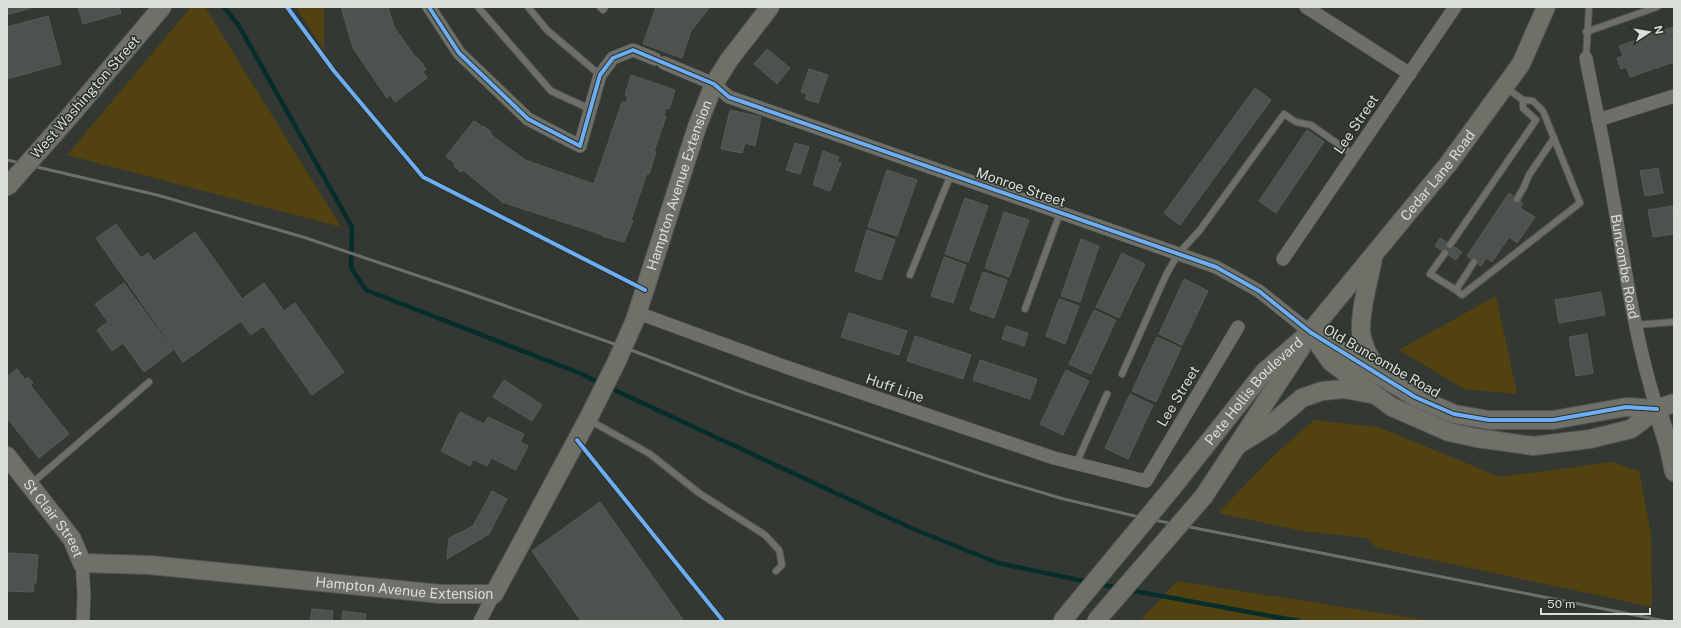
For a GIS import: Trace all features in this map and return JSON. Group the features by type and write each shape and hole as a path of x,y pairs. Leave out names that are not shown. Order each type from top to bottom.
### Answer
{"street":[{"name":"West Washington Street","path":"7,187 70,116 162,7"},
{"path":"429,7 459,53 528,118 580,146 600,75"},
{"name":"Hampton Avenue Extension","path":"82,563 149,565 441,594 494,594 588,419 638,313 697,127 714,84 729,60 770,7"},
{"path":"1306,7 1410,74"},
{"name":"Lee Street","path":"1283,259 1455,7"},
{"name":"Cedar Lane Road","path":"1310,332 1449,163 1521,64 1546,7"},
{"name":"Monroe Street","path":"600,75 612,58 633,50 714,84 729,97 1216,267 1259,291 1310,332"},
{"name":"Buncombe Road","path":"1586,58 1643,363 1668,444 1674,472"},
{"path":"1598,120 1674,96"},
{"name":"Old Buncombe Road","path":"1374,256 1362,314 1361,332 1367,351 1380,375"},
{"name":"Huff Line","path":"638,313 793,370 1076,464 1146,481"},
{"name":"Lee Street","path":"1146,481 1238,327"},
{"name":"Old Buncombe Road","path":"1310,332 1415,397 1454,414 1489,420 1553,420 1626,406 1656,409"},
{"name":"Old Buncombe Road","path":"1310,332 1331,362 1392,407 1449,432 1477,438 1533,446 1590,439 1631,429 1656,409 1674,403"},
{"name":"Pete Hollis Boulevard","path":"1096,621 1204,496 1310,332"},
{"name":"Pete Hollis Boulevard","path":"1062,621 1172,488 1264,372 1310,332"},
{"name":"Old Buncombe Road","path":"1237,445 1270,426 1302,398 1322,391 1344,389 1373,394"},
{"name":"St Clair Street","path":"7,456 72,539 82,563"},
{"path":"82,563 84,596 83,621"},
{"path":"480,621 494,594"}],"lane":[{"path":"478,7 551,91 591,109"},
{"path":"528,7 547,30 600,75"},
{"path":"600,7 603,10 606,7"},
{"path":"1586,58 1586,32 1589,7"},
{"path":"1586,32 1657,7"},
{"path":"1444,253 1430,274 1462,295 1580,203 1543,111 1533,101 1523,100 1504,87"},
{"path":"1450,245 1536,120 1523,108 1523,100"},
{"path":"1122,374 1166,275 1178,254 1200,230 1284,114 1296,122 1311,125 1354,154"},
{"path":"1517,199 1529,175 1554,138"},
{"path":"910,275 951,174"},
{"path":"1025,309 1060,213"},
{"path":"1456,290 1474,262"},
{"path":"1635,325 1674,322"},
{"path":"30,485 149,382"},
{"path":"1076,464 1107,394"},
{"path":"588,419 650,454 699,493 765,535 779,550 782,565 776,571"}],"shaded area":[{"path":"191,7 205,7 341,227 67,155"},
{"path":"296,7 324,7 324,51"},
{"path":"1496,296 1517,394 1464,389 1399,350"},
{"path":"1314,420 1378,427 1500,477 1612,462 1639,471 1651,534 1652,607 1377,548 1367,538 1302,531 1218,513 1274,455"},
{"path":"1177,581 1432,621 1140,621"}],"building":[{"path":"7,7 34,7 7,15"},
{"path":"78,7 119,7 121,13 83,24"},
{"path":"341,7 388,7 394,27 416,58 417,57 426,69 423,72 427,78 395,102 390,95 387,98 353,48"},
{"path":"656,7 710,7 691,31 682,58 643,44"},
{"path":"48,16 61,64 7,79 7,27"},
{"path":"1674,27 1674,62 1630,77 1626,67 1621,69 1617,58 1623,56 1619,46"},
{"path":"767,49 790,68 777,84 754,64"},
{"path":"809,69 828,75 818,103 805,99 807,94 801,92"},
{"path":"631,75 675,90 669,109 666,108 664,115 666,117 654,151 656,152 649,174 647,173 631,220 633,221 624,242 502,202 463,170 461,172 446,156 474,121 483,127 484,126 491,132 490,134 525,160 594,184 622,102 626,103 628,96 625,95"},
{"path":"1255,88 1271,100 1180,225 1164,213"},
{"path":"730,110 761,117 755,146 745,143 742,153 721,149"},
{"path":"1307,130 1324,142 1276,213 1259,201"},
{"path":"795,143 809,147 800,174 786,170"},
{"path":"823,151 839,157 837,162 841,163 830,191 813,185"},
{"path":"1658,168 1663,193 1645,196 1640,171"},
{"path":"887,170 917,180 897,236 868,227"},
{"path":"1509,193 1523,203 1520,208 1535,217 1517,243 1509,237 1492,262 1486,258 1481,266 1467,256"},
{"path":"965,198 988,206 968,262 945,254"},
{"path":"1672,206 1674,217 1673,234 1653,237 1648,210"},
{"path":"1004,212 1029,220 1009,277 985,268"},
{"path":"116,224 141,258 148,253 154,261 195,232 242,299 264,283 284,311 295,303 344,372 312,395 263,326 251,335 241,321 183,362 96,238"},
{"path":"867,230 895,240 881,280 855,271"},
{"path":"1440,238 1462,252 1456,260 1435,246"},
{"path":"1081,239 1099,246 1080,302 1061,296"},
{"path":"1122,253 1145,264 1119,318 1096,307"},
{"path":"944,257 966,265 953,303 931,296"},
{"path":"983,272 1007,280 994,318 970,310"},
{"path":"1184,279 1208,291 1182,345 1159,334"},
{"path":"124,283 173,350 144,372 123,343 112,351 97,330 108,322 95,304"},
{"path":"1601,292 1605,315 1559,323 1555,300"},
{"path":"1059,299 1079,306 1065,344 1046,336"},
{"path":"1094,310 1116,320 1091,374 1069,364"},
{"path":"849,313 907,331 899,355 841,337"},
{"path":"1006,326 1028,333 1024,346 1002,339"},
{"path":"1587,334 1593,373 1576,376 1569,337"},
{"path":"915,336 971,355 963,379 907,361"},
{"path":"1157,337 1181,348 1156,402 1132,391"},
{"path":"980,360 1037,379 1030,399 973,380"},
{"path":"17,369 25,380 28,377 33,383 30,385 69,434 39,458 7,418 7,377"},
{"path":"1066,370 1089,381 1063,435 1040,424"},
{"path":"504,380 542,405 532,421 493,397"},
{"path":"1130,394 1153,405 1128,459 1105,448"},
{"path":"460,412 484,424 488,417 524,434 520,442 528,446 516,470 491,458 487,466 473,459 470,466 441,451"},
{"path":"492,491 507,499 489,534 473,526"},
{"path":"600,502 684,621 581,621 532,551"},
{"path":"473,526 489,534 447,559 449,538"},
{"path":"7,553 38,555 36,583 34,583 33,592 7,591"},
{"path":"312,609 333,611 332,621 310,621"},
{"path":"343,611 366,614 365,621 342,621"}],"waterway":[{"path":"224,7 239,26 352,227 351,268 366,290 582,374 601,384"},
{"path":"608,387 911,528 998,563 1088,582"},
{"path":"1097,584 1120,588"},
{"path":"1129,590 1298,621"}],"railway":[{"path":"7,160 157,195 303,237 623,347 747,394 987,476 1060,498 1139,517 1665,621"}],"cycle path":[{"path":"287,7 334,71 423,177 645,290"},
{"path":"429,7 459,53 528,119 580,146 600,75 613,58 633,50 714,84 729,97 1216,267 1259,291 1310,332 1415,397 1454,414 1489,420 1553,420 1626,407 1657,409"},
{"path":"577,440 723,621"}]}
